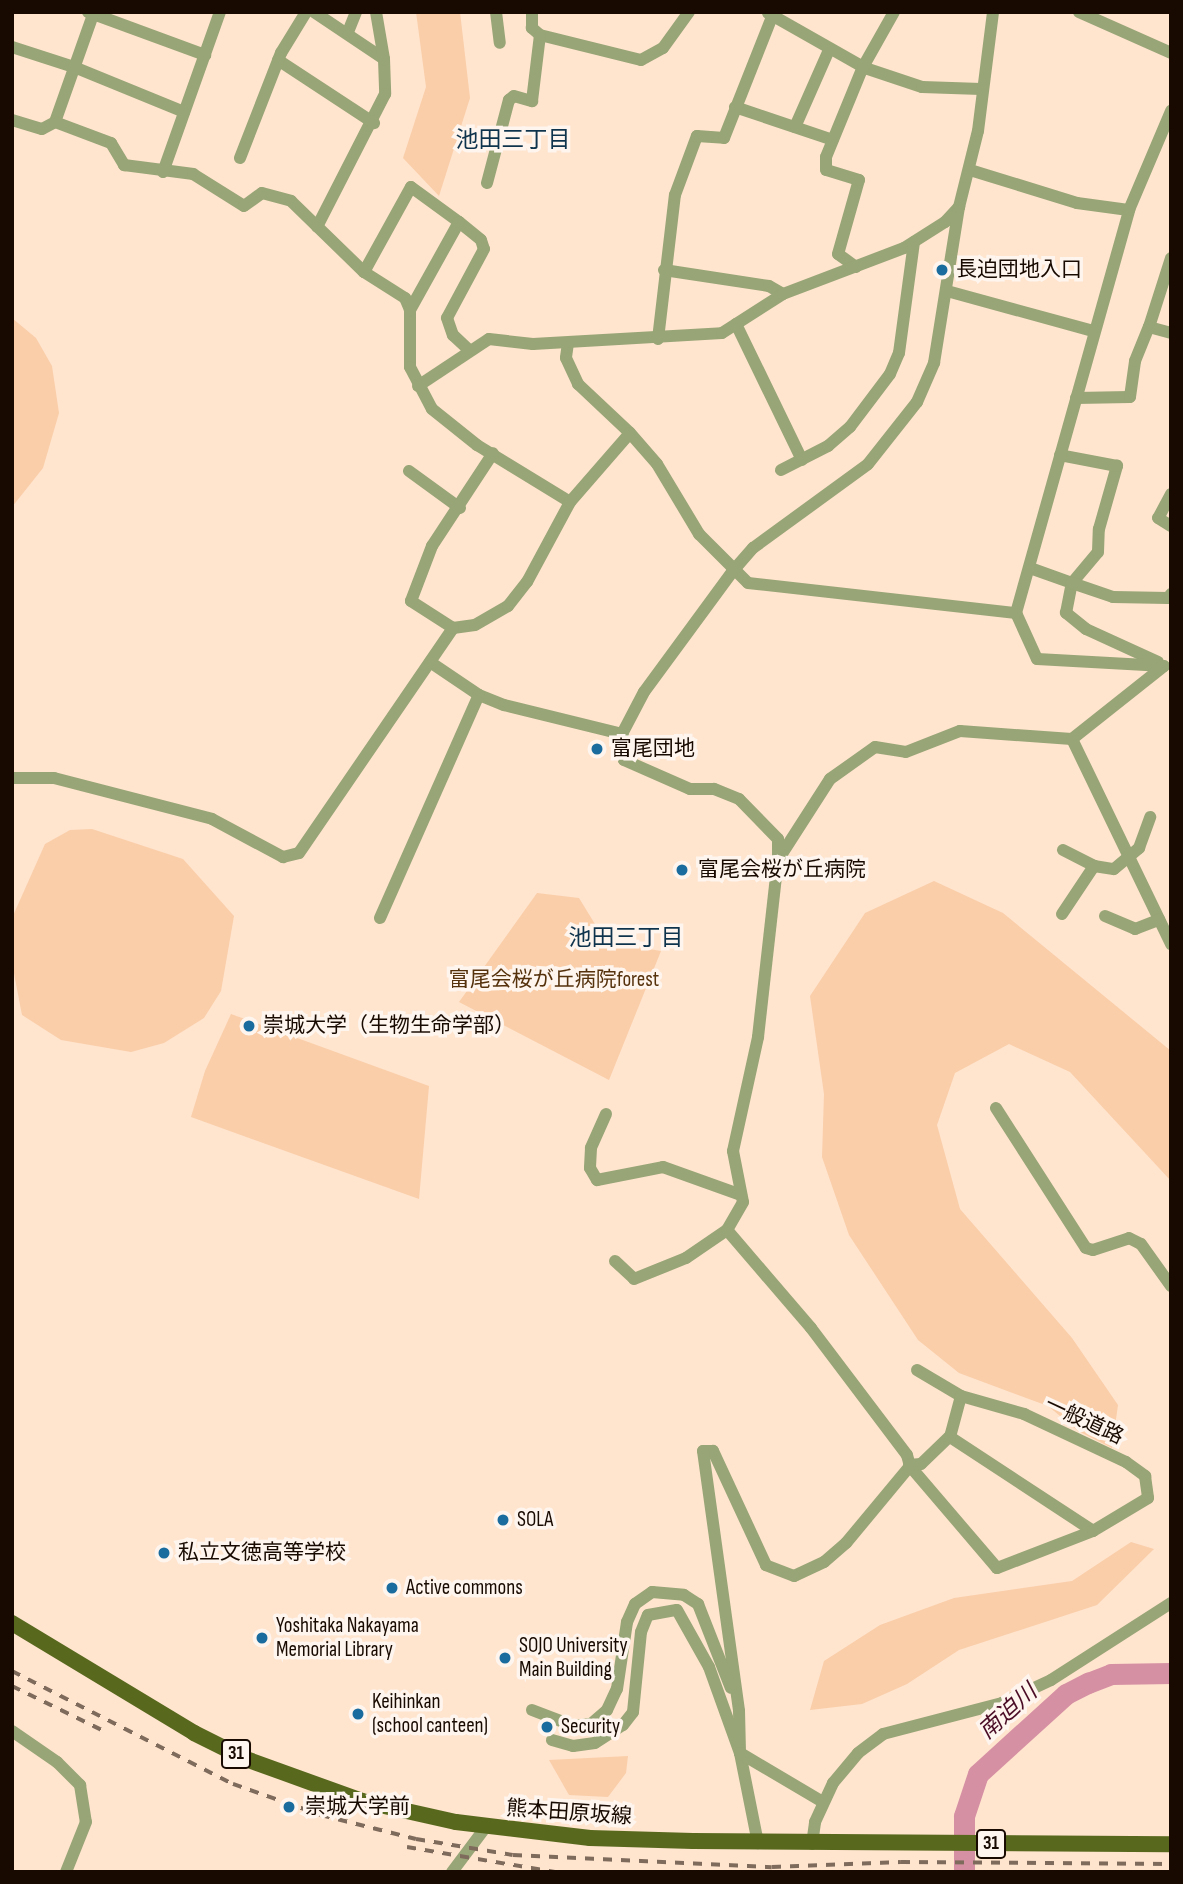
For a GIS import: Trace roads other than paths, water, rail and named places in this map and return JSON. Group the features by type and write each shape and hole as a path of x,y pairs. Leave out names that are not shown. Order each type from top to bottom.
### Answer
{"main road":[{"name":"熊本田原坂線","path":"12,1623 194,1733 246,1759 362,1801 485,1828 590,1838 758,1843 1171,1843"}],"street":[{"path":"163,172 220,12"},
{"path":"240,158 278,60 306,12"},
{"path":"314,12 348,32 384,59"},
{"path":"348,32 356,12"},
{"path":"317,227 374,124 385,94 384,59 376,12"},
{"path":"496,12 500,43"},
{"path":"532,12 532,28 540,35 641,60 663,48 689,12"},
{"path":"856,267 838,254 859,180 827,170 833,140 863,67 894,12"},
{"path":"615,1261 634,1279 686,1258 727,1230 743,1202 733,1151 758,1037 778,860 778,839 739,799 714,789 690,789 624,760 622,734 644,692 732,572 753,548 868,464 910,415 934,363 959,207 970,170 993,12"},
{"path":"1079,12 1171,53"},
{"path":"12,120 43,129 55,121 91,13 205,55"},
{"path":"658,339 664,270 675,195 697,136 724,138 776,16 829,50 863,67 922,87 981,89"},
{"path":"487,183 509,100 514,96 532,101 540,35"},
{"path":"12,47 74,67 184,112"},
{"path":"795,127 829,50"},
{"path":"278,60 374,124"},
{"path":"735,107 833,140"},
{"path":"1164,666 1037,659 1016,613 1129,210 1171,111"},
{"path":"55,121 111,143 124,165 193,174 244,206 262,193 271,192 291,201 364,272 405,298 410,310 408,353 418,386 432,409 493,453 570,502"},
{"path":"970,170 1077,203 1129,210"},
{"path":"364,272 411,187 481,240 484,249 447,318 453,335 468,349"},
{"path":"418,386 450,368 468,349 489,339 568,343 699,338 722,333 783,294 914,242 959,207"},
{"path":"410,310 459,222"},
{"path":"781,470 802,460 850,427 890,374 899,353 914,242"},
{"path":"1076,398 1130,397 1135,361 1171,258"},
{"path":"664,270 769,286 783,294"},
{"path":"947,291 1093,331"},
{"path":"736,324 802,460"},
{"path":"1149,327 1171,333"},
{"path":"568,343 566,358 579,384 630,433 657,464 699,534 732,572 748,583 1016,613"},
{"path":"493,453 460,508 432,546 411,601 453,628 475,625 508,606 527,582 570,502 630,433"},
{"path":"1060,455 1117,466 1099,529 1098,552 1072,583 1066,613 1086,629 1164,666"},
{"path":"409,471 460,508"},
{"path":"1171,494 1158,518 1171,526"},
{"path":"1030,568 1112,597 1168,598 1171,594"},
{"path":"12,778 54,778 212,819 283,857 299,853 453,628"},
{"path":"430,662 479,695 504,705 622,734"},
{"path":"778,860 830,779 875,747 906,752 960,731 1072,739 1164,666"},
{"path":"380,918 479,695"},
{"path":"1072,739 1171,944"},
{"path":"1063,850 1094,866 1114,869 1139,848 1150,817"},
{"path":"1062,914 1094,866"},
{"path":"1105,916 1135,929 1158,920"},
{"path":"996,1108 1086,1248 1093,1250 1129,1238 1141,1244 1171,1286"},
{"path":"606,1114 591,1148 590,1168 597,1180 663,1167 741,1195"},
{"path":"727,1230 811,1328 906,1455 909,1465 899,1484 846,1543 824,1562 794,1576 766,1565 713,1451 703,1451 739,1711 740,1753"},
{"path":"909,1465 921,1464 950,1437 961,1396 917,1370"},
{"name":"一般道路","path":"909,1465 997,1568 1093,1531 1148,1498 1145,1476 1126,1462 1024,1414 961,1396"},
{"path":"950,1437 1093,1531"},
{"path":"532,1710 574,1726 591,1724 607,1710 617,1689 627,1622 635,1604 652,1592 669,1591 698,1604 739,1711"},
{"path":"812,1844 824,1802 858,1753 883,1734 1002,1703 1051,1680 1171,1603"},
{"path":"552,1740 573,1746 594,1743 623,1724 633,1712 641,1632 648,1615 677,1609 709,1667 740,1753 758,1843"},
{"path":"12,1731 57,1762 79,1785 86,1822 66,1872"},
{"path":"740,1753 824,1802"},
{"path":"452,1872 485,1828"}],"waterway":[{"name":"南迫川","path":"964,1872 964,1816 978,1774 1066,1694 1111,1674 1171,1673"}],"railway":[{"path":"12,1671 233,1784 321,1815 416,1839 513,1855 772,1867 901,1862 1171,1864"},
{"path":"12,1686 104,1731"},
{"path":"407,1847 555,1872"}],"place":[{"name":"長迫団地入口","path":"942,270"},
{"name":"富尾団地","path":"597,749"},
{"name":"富尾会桜が丘病院","path":"682,870"},
{"name":"崇城大学（生物生命学部）","path":"249,1026"},
{"name":"SOLA","path":"503,1520"},
{"name":"私立文徳高等学校","path":"164,1553"},
{"name":"Active commons","path":"392,1588"},
{"name":"Yoshitaka Nakayama Memorial Library","path":"262,1638"},
{"name":"SOJO University Main Building","path":"505,1658"},
{"name":"Keihinkan (school canteen)","path":"358,1714"},
{"name":"Security","path":"547,1727"},
{"name":"崇城大学前","path":"289,1807"}],"district":[{"name":"池田三丁目","path":"513,140"},
{"name":"池田三丁目","path":"626,938"}],"park label":[{"name":"富尾会桜が丘病院forest","path":"554,980"}]}
